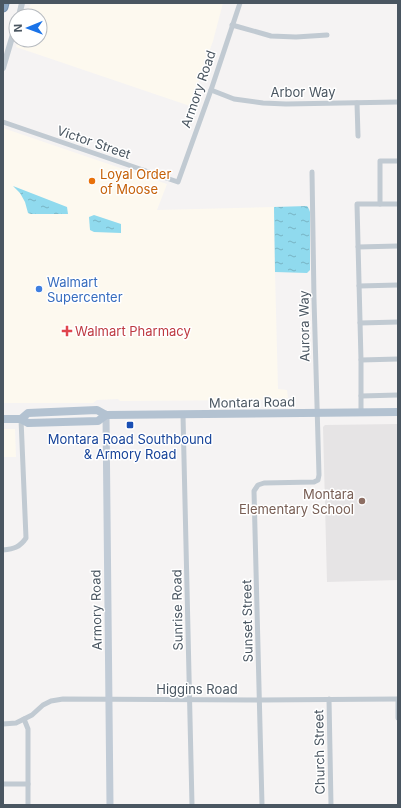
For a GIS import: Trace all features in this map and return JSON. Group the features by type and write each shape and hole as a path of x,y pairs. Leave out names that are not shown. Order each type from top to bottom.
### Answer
{"highway":[{"path":"3,7 4,3"}],"main road":[{"name":"Montara Road","path":"3,419 21,419 28,413 97,410 106,415 398,412"},
{"name":"Armory Road","path":"106,415 110,805"}],"street":[{"name":"Armory Road","path":"178,182 240,3"},
{"path":"232,25 271,36 296,37 327,35"},
{"path":"3,68 9,48"},
{"name":"Arbor Way","path":"211,90 234,99 263,103 398,102"},
{"path":"357,103 358,136"},
{"name":"Victor Street","path":"3,122 178,182"},
{"path":"380,204 380,161 398,161"},
{"name":"Aurora Way","path":"258,485 264,483 314,482 318,480 319,475 312,172"},
{"path":"360,413 361,360 357,204 398,204"},
{"path":"358,247 398,246"},
{"path":"359,286 398,285"},
{"path":"360,323 398,322"},
{"path":"361,360 398,359"},
{"path":"361,396 398,395"},
{"name":"Sunrise Road","path":"183,415 192,805"},
{"path":"3,550 9,550 21,545 26,538 21,419"},
{"name":"Sunset Street","path":"258,485 254,491 262,805"},
{"path":"398,698 398,718"},
{"name":"Higgins Road","path":"3,724 16,723 24,720 43,705 51,701 63,700 398,698"},
{"name":"Church Street","path":"329,699 331,805"},
{"path":"24,720 28,729 28,805"},
{"path":"3,784 28,784"}],"shaded area":[{"path":"31,3 223,3 213,41 190,106 19,48 48,48 48,8 29,8"},
{"path":"3,128 167,184 157,210 274,207 278,389 287,390 288,398 257,400 120,401 118,399 97,400 93,403 3,403"},
{"name":"Montara Elementary School","path":"398,424 398,580 327,582 323,427 325,425"},
{"path":"3,429 15,429 16,457 3,457"}],"water":[{"path":"13,186 67,207 68,214 28,213 25,202 20,193"},
{"path":"307,206 310,212 310,270 307,273 275,272 274,207"},
{"path":"94,215 121,224 121,233 94,232 90,230 89,217"}],"place":[{"name":"Loyal Order of Moose","path":"92,181"},
{"name":"Walmart Supercenter","path":"39,289"},
{"name":"Walmart Pharmacy","path":"67,331"},
{"name":"Montara Road Southbound & Armory Road","path":"130,425"},
{"name":"Montara Elementary School","path":"362,501"}]}
